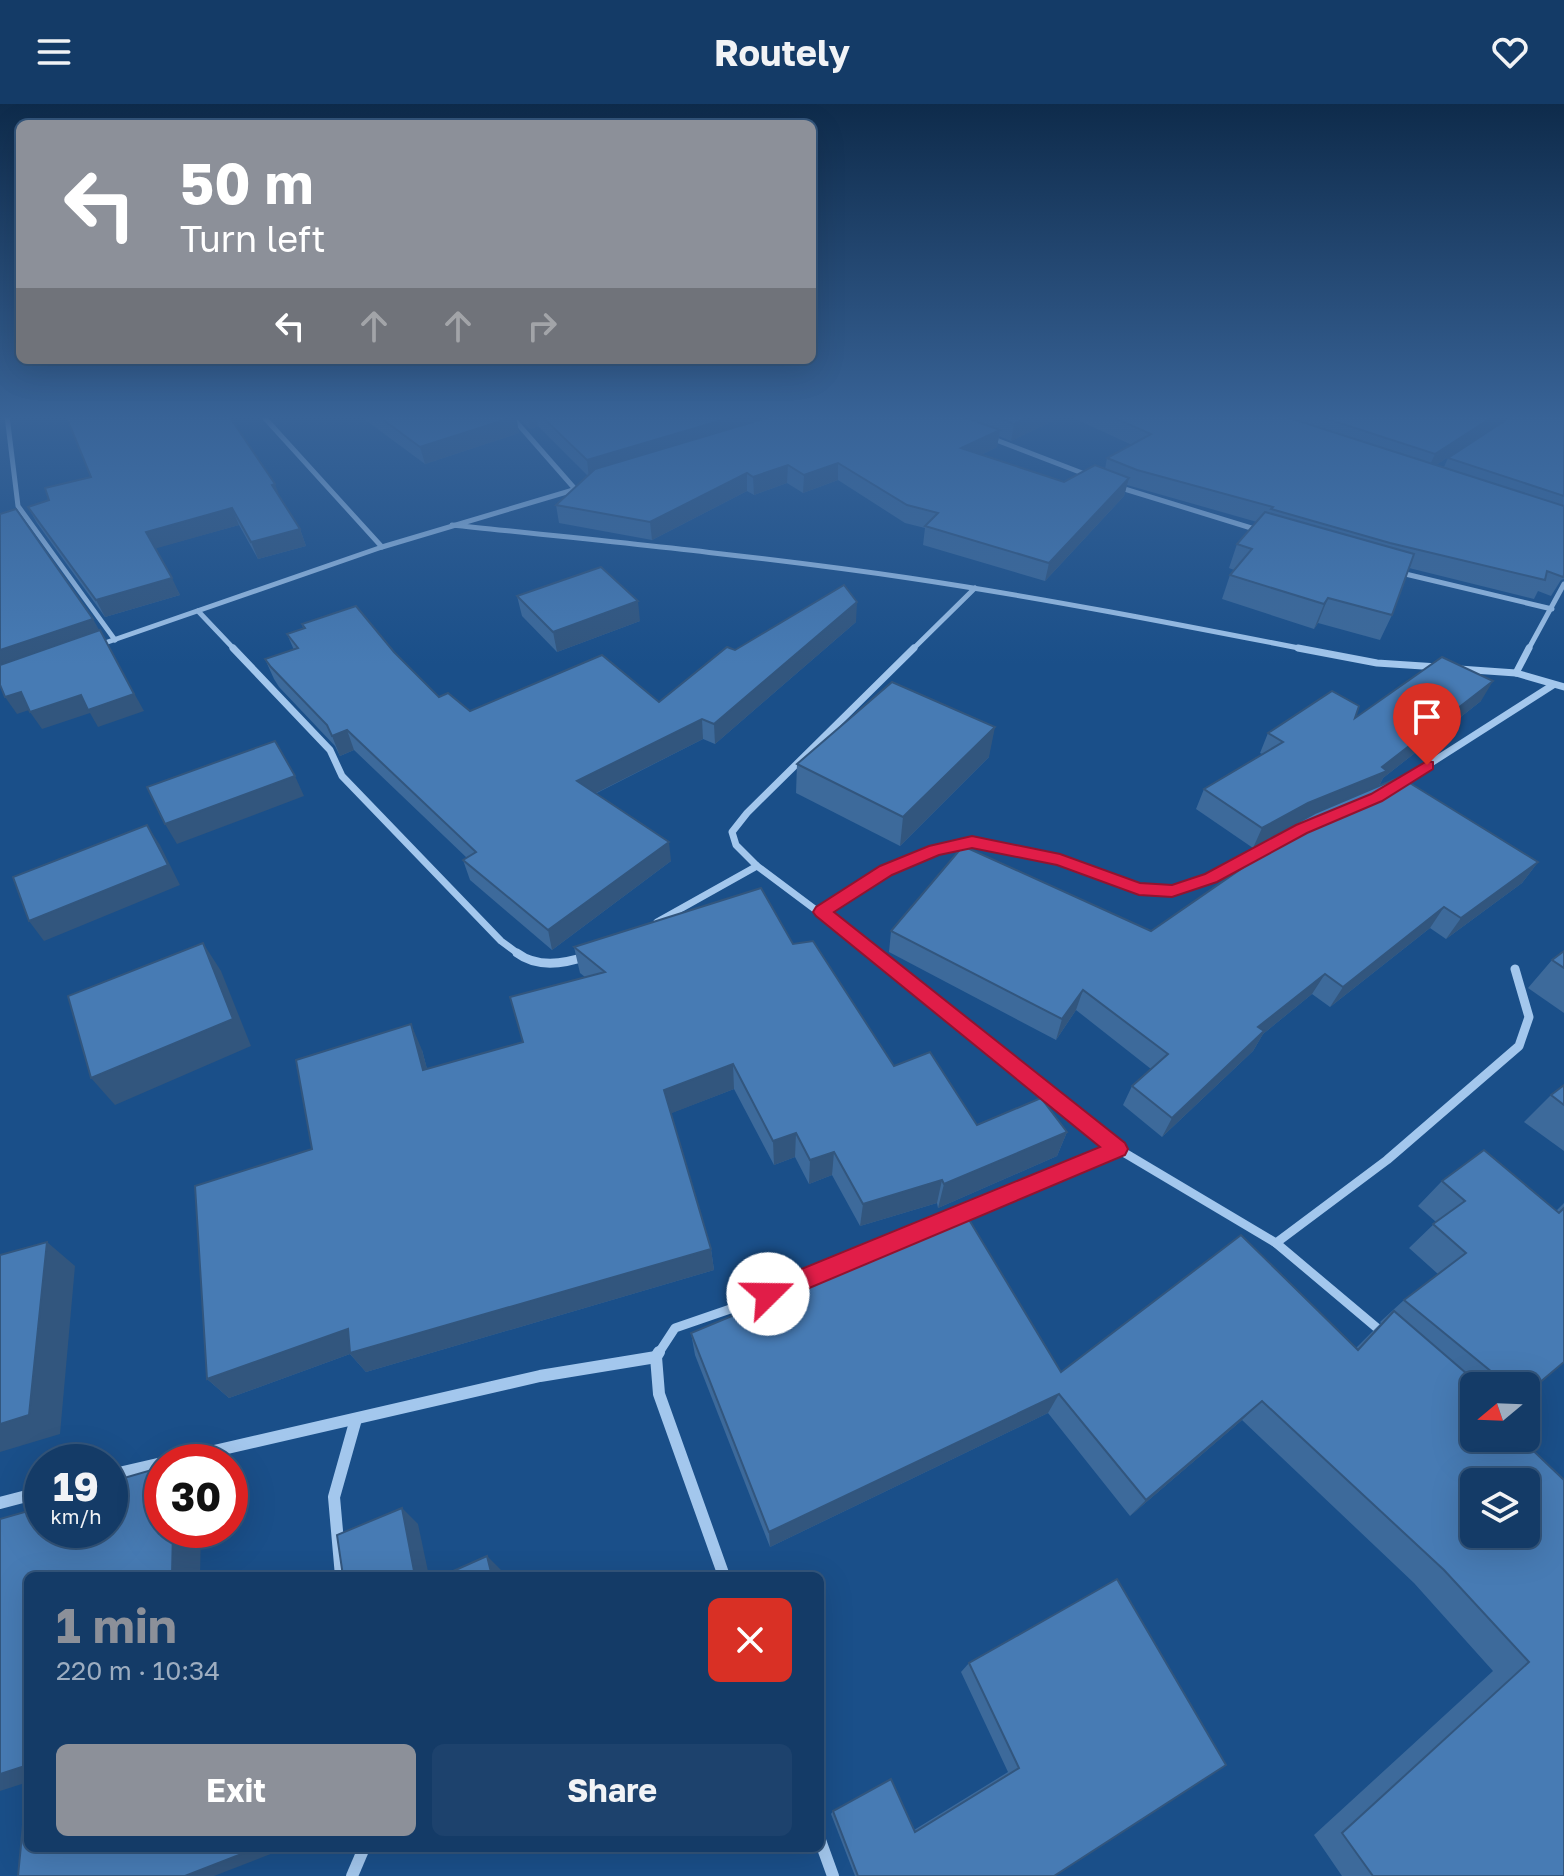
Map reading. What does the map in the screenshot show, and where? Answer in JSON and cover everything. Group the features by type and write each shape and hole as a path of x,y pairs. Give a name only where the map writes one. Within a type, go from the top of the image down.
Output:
{"street":[{"path":"17,499 18,506 115,640"},
{"path":"338,499 382,547"},
{"path":"86,650 382,547 542,499"},
{"path":"1157,499 1266,532"},
{"path":"452,525 747,555 975,588 1377,663 1516,673 1564,687"},
{"path":"1394,571 1552,609"},
{"path":"1516,673 1564,584"},
{"path":"975,588 740,822 732,832 736,845 757,866 822,912 1118,1149 1276,1243 1396,1344"},
{"path":"198,611 330,750 342,776 501,941 528,961 566,963 593,954"},
{"path":"1389,790 1553,685"},
{"path":"822,912 886,870 935,850 972,842 1060,860 1139,889 1172,891 1211,878 1289,836"},
{"path":"647,928 757,866"},
{"path":"1276,1243 1387,1160 1519,1046 1529,1017 1515,969"},
{"path":"723,1572 659,1394 656,1357 675,1328 739,1306 1118,1149"},
{"path":"128,1470 201,1451 356,1419 601,1362 656,1357"},
{"path":"341,1572 334,1497 356,1419"},
{"path":"0,1503 24,1497"},
{"path":"824,1851 833,1876"},
{"path":"352,1876 362,1852"}],"building":[{"path":"281,499 300,529 251,542 232,508 146,532 172,578 96,600 28,507 49,500"},
{"path":"563,499 696,499 650,522 556,505"},
{"path":"897,499 1110,499 1049,563 925,526 938,513 907,505"},
{"path":"1242,499 1541,499 1564,506 1564,575 1547,571 1545,580 1390,543 1271,509 1273,507"},
{"path":"16,509 93,619 0,650 0,514"},
{"path":"1265,512 1414,554 1392,615 1328,598 1324,604 1230,575 1252,549 1237,544"},
{"path":"601,567 638,601 553,632 517,596"},
{"path":"844,585 857,602 714,724 702,719 577,781 669,842 548,930 463,860 476,852 347,730 332,736 327,725 265,659 298,648 287,634 305,628 302,624 356,606 394,652 439,697 448,693 470,711 602,655 659,702 727,647 735,650"},
{"path":"100,630 134,694 88,710 81,695 30,712 21,692 5,697 0,685 0,665"},
{"path":"1442,657 1493,681 1382,767 1387,771 1308,803 1262,828 1204,789 1283,742 1268,733 1332,691 1359,706 1355,718"},
{"path":"892,682 995,727 903,817 797,764"},
{"path":"275,741 295,776 165,824 147,787"},
{"path":"1400,777 1538,862 1461,918 1444,907 1343,987 1325,974 1258,1027 1264,1031 1172,1118 1132,1086 1168,1054 1083,990 1062,1019 891,931 963,846 1151,931 1283,840 1275,835 1315,813"},
{"path":"147,825 168,865 29,921 13,877"},
{"path":"761,888 793,944 813,941 894,1066 930,1052 977,1125 1041,1098 1067,1132 944,1184 942,1180 863,1204 834,1152 810,1160 796,1133 773,1141 733,1064 664,1090 711,1249 350,1353 348,1329 207,1379 195,1186 312,1149 296,1060 411,1024 423,1070 523,1042 510,997 605,972 574,947"},
{"path":"203,943 233,1019 91,1078 68,996"},
{"path":"1564,951 1564,968 1552,960"},
{"path":"1564,1085 1564,1105 1551,1095"},
{"path":"1484,1150 1559,1213 1564,1208 1564,1362 1540,1382 1540,1372 1492,1372 1404,1300 1466,1253 1433,1224 1465,1201 1442,1181"},
{"path":"968,1218 1061,1372 1241,1235 1358,1350 1394,1311 1465,1372 1460,1372 1460,1452 1535,1452 1564,1480 1564,1876 1373,1876 1342,1833 1529,1662 1444,1570 1262,1401 1146,1500 1059,1394 769,1532 691,1333"},
{"path":"47,1242 29,1415 0,1424 0,1255"},
{"path":"144,1472 144,1548 173,1548 172,1572 24,1572 24,1766 0,1774 0,1519 24,1512 24,1548 128,1548 128,1477"},
{"path":"402,1508 414,1572 342,1572 337,1535"},
{"path":"487,1556 491,1572 451,1572"},
{"path":"1117,1579 1226,1765 1054,1876 858,1876 833,1811 891,1779 915,1832 1019,1768 969,1663"},
{"path":"24,1814 24,1852 247,1852 185,1876 18,1876"}],"route":[{"path":"768,1294 1118,1149 822,912 886,870 935,850 972,842 1060,860 1139,889 1172,891 1211,878 1301,829 1377,798 1427,765"}]}
